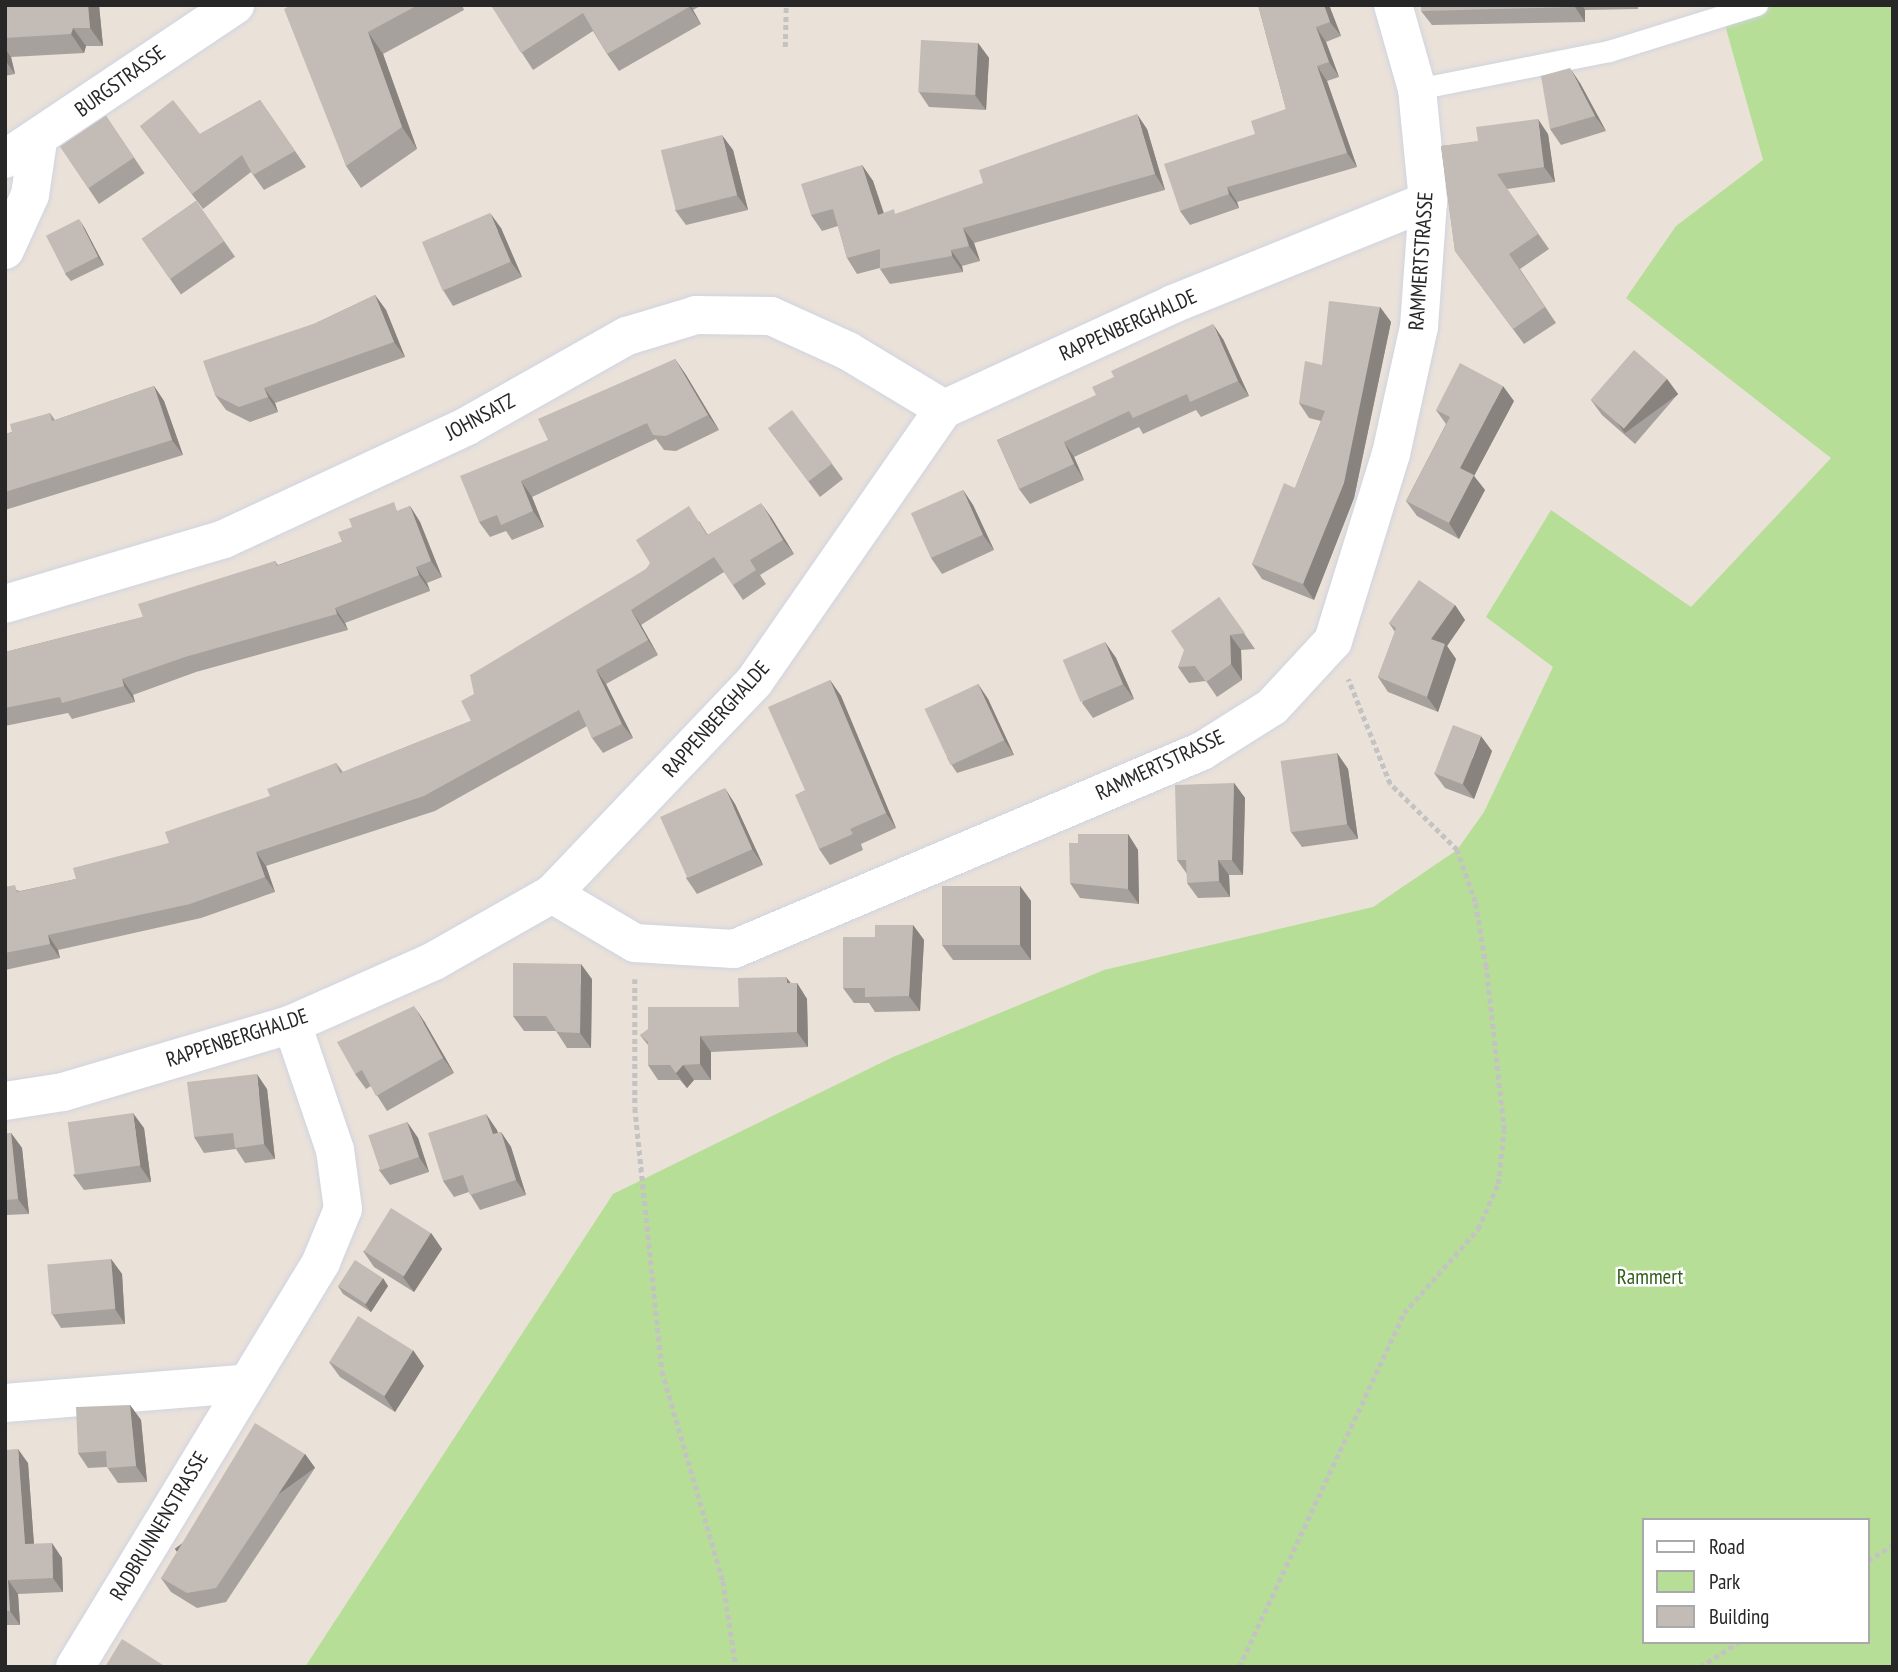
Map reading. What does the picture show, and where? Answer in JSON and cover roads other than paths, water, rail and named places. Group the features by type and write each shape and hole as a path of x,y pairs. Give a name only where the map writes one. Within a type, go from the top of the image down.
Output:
{"street":[{"name":"BURGSTRASSE","path":"22,150 235,5"},
{"name":"RAMMERTSTRASSE","path":"552,894 635,943 734,948 1202,751 1272,707 1333,641 1391,453 1419,327 1428,201 1417,89 1393,5"},
{"path":"5,250 30,195 22,150"},
{"name":"RAPPENBERGHALDE","path":"5,1101 63,1092 292,1024 434,961 552,894 754,682 944,409 1174,304 1428,201"},
{"name":"JOHNSATZ","path":"5,604 225,539 467,426 627,336 696,315 771,316 848,351 944,409"},
{"name":"RADBRUNNENSTRASSE","path":"75,1667 243,1384 321,1262 342,1209 335,1150 292,1024"},
{"path":"5,1403 243,1384"}],"lane":[{"path":"1417,89 1609,51 1757,5"}],"park label":[{"name":"Rammert","path":"1650,1277"}]}
